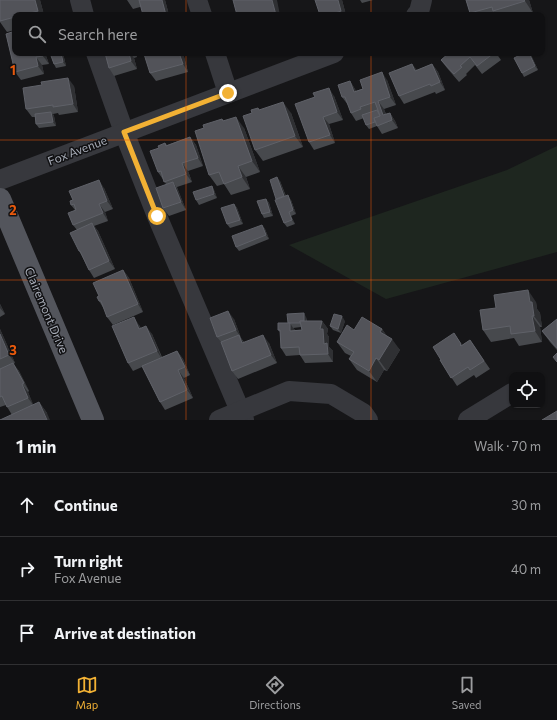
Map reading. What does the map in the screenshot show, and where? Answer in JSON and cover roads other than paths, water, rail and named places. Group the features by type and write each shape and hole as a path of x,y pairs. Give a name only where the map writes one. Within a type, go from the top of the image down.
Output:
{"main road":[{"name":"Clairemont Drive","path":"0,199 93,420"}],"street":[{"path":"80,0 83,12"},
{"path":"197,0 201,12"},
{"path":"97,56 124,132 157,216 242,416"},
{"path":"215,56 228,93"},
{"name":"Fox Avenue","path":"0,180 326,56"},
{"path":"218,420 242,416 289,391 331,394 363,413 368,420"},
{"path":"468,420 509,395"}]}
